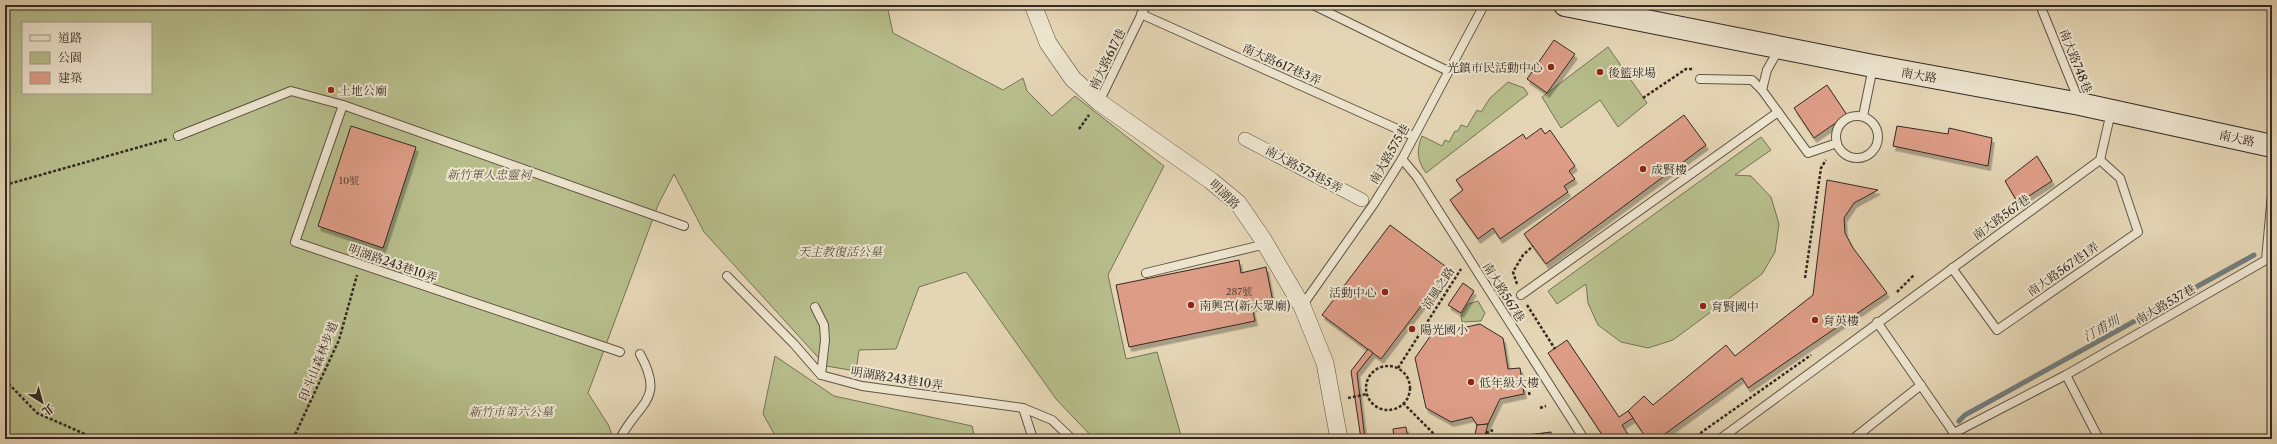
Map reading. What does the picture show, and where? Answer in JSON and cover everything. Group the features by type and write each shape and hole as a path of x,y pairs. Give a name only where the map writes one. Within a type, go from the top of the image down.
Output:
{"main road":[{"name":"南大路","path":"1566,5 1873,66 2080,104 2272,146"}],"street":[{"name":"明湖路","path":"1032,5 1048,43 1073,79 1099,102 1210,180 1238,203 1266,244 1302,306 1325,363 1339,439"},
{"name":"南大路575巷5弄","path":"1245,139 1362,200"}],"lane":[{"name":"南大路617巷","path":"1099,102 1146,5"},
{"path":"1313,5 1448,71"},
{"name":"南大路575巷","path":"1302,306 1373,205 1402,159 1484,5"},
{"name":"南大路748巷","path":"2040,5 2080,104"},
{"name":"南大路617巷3弄","path":"1141,14 1413,136"},
{"path":"1762,90 1767,70 1780,48"},
{"path":"1863,116 1873,66"},
{"path":"1700,79 1752,80 1762,90 1808,153 1837,143"},
{"path":"178,136 291,91 344,105 684,226"},
{"name":"明湖路243巷10弄","path":"344,105 295,242 620,352"},
{"path":"1521,295 1778,112"},
{"path":"2100,160 2111,112"},
{"path":"1863,116 1873,123 1878,134 1878,141 1871,152 1866,156 1852,157 1840,149 1837,143 1837,130 1844,120 1850,117 1863,116"},
{"name":"南大路567巷","path":"1402,159 1417,177 1584,439"},
{"name":"南大路567巷","path":"1720,439 1877,322 2100,160"},
{"name":"南大路567巷1弄","path":"1952,268 1997,330 2138,232 2120,178 2100,160"},
{"name":"南大路537巷","path":"1954,437 2066,375 2266,260 2272,194"},
{"path":"1146,273 1266,244"},
{"path":"727,276 794,344 821,375"},
{"path":"815,307 824,325 825,340 821,375"},
{"path":"1877,322 1921,385 1954,437"},
{"path":"620,439 631,420 648,402 652,383 649,370 640,354"},
{"name":"明湖路243巷10弄","path":"821,375 862,386 1023,408 1052,420 1072,439"},
{"path":"2066,375 2099,439"},
{"path":"1853,439 1921,385"},
{"path":"1023,408 1033,439"}],"path":[{"path":"5,185 178,136"},
{"path":"1805,278 1821,168 1837,143"},
{"name":"涼風之路","path":"1398,368 1462,268 1470,260"},
{"name":"印斗山森林步道","path":"293,439 339,340 360,264"},
{"path":"1895,294 1914,275"},
{"path":"1692,439 1813,353"},
{"path":"1384,366 1398,368 1404,372 1410,384 1410,391 1403,403 1391,409 1383,409 1376,406 1367,394 1368,379 1372,373 1384,366"},
{"path":"5,380 37,413 96,439"},
{"path":"1530,392 1530,397"},
{"path":"1403,403 1437,437"},
{"path":"1540,408 1546,406"},
{"path":"1486,433 1493,430"}],"green space":[{"path":"5,5 887,5 893,33 1003,90 1023,78 1027,91 1052,116 1075,96 1164,166 1108,275 1126,359 1157,352 1182,439 1094,439 1056,399 966,272 919,287 896,349 859,350 856,371 826,366 704,232 674,174 658,205 588,393 609,426 613,439 5,439"},
{"name":"後籃球場","path":"1608,47 1647,103 1618,127 1600,100 1561,128 1542,97"},
{"path":"1508,82 1524,88 1528,94 1426,173 1418,155 1422,136 1442,146 1445,140 1449,142 1455,131 1458,131 1461,125 1467,127 1477,110 1481,112 1490,98"},
{"path":"1761,137 1771,150 1735,175 1751,176 1771,197 1779,224 1775,252 1762,274 1673,340 1648,348 1621,342 1598,325 1588,303 1586,284 1557,304 1548,291"},
{"path":"1478,301 1485,313 1481,321 1462,322 1461,316 1468,304"},
{"path":"775,356 834,396 972,426 975,439 777,439 763,414"}],"building":[{"name":"光鎮市民活動中心","path":"1554,40 1575,54 1547,93 1527,79"},
{"path":"1827,85 1847,115 1814,138 1794,108"},
{"name":"成賢樓","path":"1684,115 1706,145 1546,264 1524,234"},
{"name":"新竹軍人忠靈祠","path":"351,126 416,147 383,248 318,226"},
{"path":"1897,126 1948,134 1949,128 1992,138 1988,166 1893,146"},
{"path":"1541,128 1545,134 1550,130 1575,166 1569,171 1575,179 1564,186 1568,192 1500,239 1493,228 1478,239 1450,200 1463,190 1456,180 1523,134 1526,139"},
{"path":"2037,156 2052,181 2018,203 2005,181"},
{"name":"育英樓","path":"1827,180 1878,190 1854,203 1844,218 1845,233 1853,248 1887,293 1748,388 1742,378 1658,439 1647,439 1628,411 1644,396 1653,405 1726,345 1735,356 1813,295"},
{"name":"活動中心","path":"1390,225 1449,269 1381,359 1322,315"},
{"name":"南興宮(新大眾廟)","path":"1239,260 1241,273 1266,267 1273,302 1252,307 1255,321 1129,347 1116,285"},
{"path":"1463,283 1474,291 1461,313 1448,305"},
{"name":"低年級大樓","path":"1480,324 1503,338 1508,369 1520,368 1524,394 1500,399 1488,424 1477,425 1472,417 1451,422 1426,408 1415,358 1431,335"},
{"path":"1567,340 1619,417 1628,411 1633,418 1622,425 1631,439 1605,439 1548,353"},
{"path":"1368,349 1373,353 1357,373 1365,439 1361,439 1351,371"},
{"path":"1488,424 1484,439 1474,439 1477,425"},
{"path":"1406,427 1408,439 1394,439 1393,429"},
{"path":"1551,432 1551,439 1544,439 1543,433"},
{"path":"1543,433 1544,439 1510,439 1510,437"}],"waterway":[{"name":"汀甫圳","path":"1959,421 1965,415 2254,255"}],"place":[{"name":"光鎮市民活動中心","path":"1551,67"},
{"name":"後籃球場","path":"1600,72"},
{"name":"土地公廟","path":"331,90"},
{"name":"成賢樓","path":"1643,169"},
{"name":"活動中心","path":"1385,292"},
{"name":"南興宮(新大眾廟)","path":"1191,305"},
{"name":"育賢國中","path":"1703,306"},
{"name":"育英樓","path":"1815,320"},
{"name":"陽光國小","path":"1412,329"},
{"name":"低年級大樓","path":"1471,382"}],"park label":[{"name":"天主教復活公墓","path":"840,251"},
{"name":"新竹市第六公墓","path":"511,411"}]}
